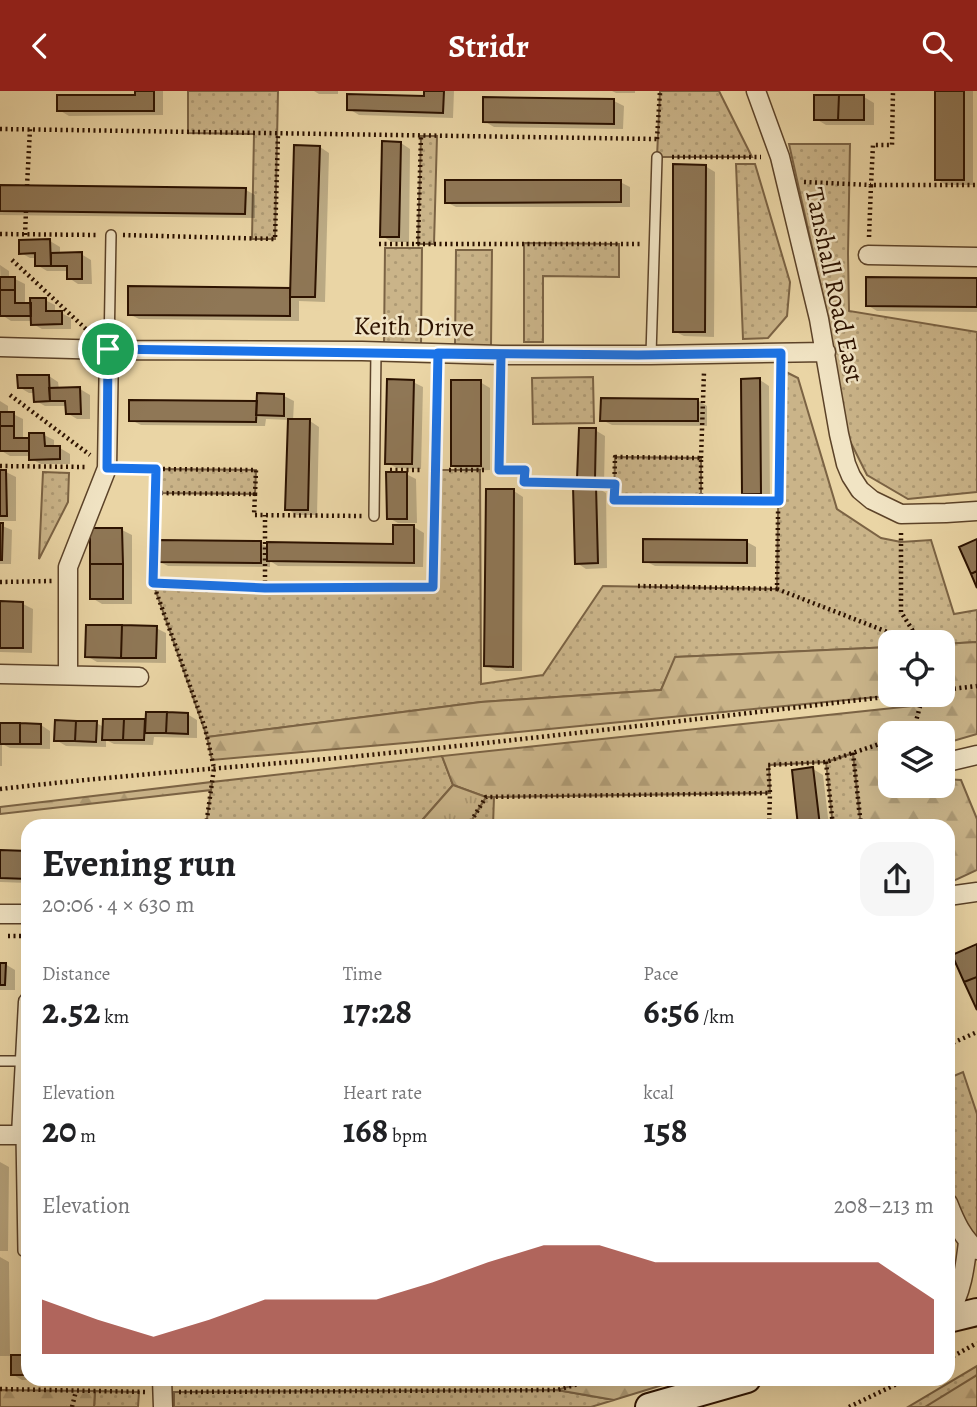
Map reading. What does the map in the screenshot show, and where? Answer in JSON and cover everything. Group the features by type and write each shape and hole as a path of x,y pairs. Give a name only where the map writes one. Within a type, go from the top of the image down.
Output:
{"street":[{"name":"Tanshall Road East","path":"756,91 780,157 786,182 826,352 845,464 860,491 901,514"},
{"path":"868,255 977,257"},
{"name":"Keith Drive","path":"0,347 501,355 826,352"},
{"path":"68,675 68,568 107,468 108,349"},
{"path":"901,514 977,511"},
{"path":"0,674 139,677"},
{"path":"955,760 977,755"},
{"path":"955,895 977,892"},
{"path":"0,915 21,914"},
{"path":"0,1135 21,1135"},
{"path":"955,1220 973,1246 955,1305"},
{"path":"955,1316 977,1312"},
{"path":"649,1407 722,1386"}],"lane":[{"path":"651,355 657,157"},
{"path":"108,349 111,235"},
{"path":"374,516 376,351"},
{"path":"435,470 438,353"},
{"path":"499,470 501,355"},
{"path":"0,1061 21,1061"}],"path":[{"path":"660,91 657,157 780,157"},
{"path":"868,255 873,145 892,145 893,91"},
{"path":"0,129 657,139"},
{"path":"27,185 30,129"},
{"path":"0,234 275,239 278,134"},
{"path":"418,244 421,136"},
{"path":"786,182 977,185"},
{"path":"25,235 26,211"},
{"path":"379,244 654,243"},
{"path":"12,260 108,349"},
{"path":"777,589 781,353"},
{"path":"701,501 705,354"},
{"path":"10,395 107,468"},
{"path":"701,458 615,457 614,500 779,501"},
{"path":"0,466 256,470 254,515 374,516"},
{"path":"156,469 153,583 205,728 214,768 207,819"},
{"path":"153,583 265,588 433,587 435,470"},
{"path":"499,470 525,470 524,482 615,484"},
{"path":"155,493 255,494"},
{"path":"901,514 901,612 912,630"},
{"path":"265,515 265,588"},
{"path":"0,582 68,581"},
{"path":"638,586 777,589 882,630"},
{"path":"955,689 977,686"},
{"path":"0,789 102,777 352,756 878,698"},
{"path":"769,819 768,765 826,762 878,744"},
{"path":"853,753 861,819"},
{"path":"826,762 832,819"},
{"path":"472,819 486,797 770,793"},
{"path":"0,936 21,936"},
{"path":"955,1042 977,1032"},
{"path":"955,1355 977,1343"},
{"path":"0,1389 163,1393 557,1390 571,1386"},
{"path":"849,1407 892,1386"},
{"path":"72,1407 76,1391"}],"green space":[{"path":"188,91 278,91 275,239 252,239 254,134 188,133"},
{"path":"660,91 719,91 752,157 657,157"},
{"path":"421,136 437,136 434,244 418,244"},
{"path":"789,144 850,144 849,311 977,332 977,492 908,499 867,475 846,433 825,305"},
{"path":"736,164 755,164 790,282 787,316 768,338 743,339"},
{"path":"524,243 619,244 619,277 543,276 543,342 524,342"},
{"path":"385,248 422,248 421,345 384,344"},
{"path":"456,250 492,250 491,346 455,346"},
{"path":"780,369 798,378 837,509 881,538 901,542 931,540 954,614 977,610 977,642 955,643 955,630 878,630 878,648 676,657 661,690 481,702 207,737 153,583 265,588 432,587 435,470 480,470 481,684 543,675 603,586 777,589"},
{"path":"593,377 594,423 533,424 532,378"},
{"path":"615,457 701,458 701,501 614,500"},
{"path":"156,469 256,470 255,494 155,493"},
{"path":"43,472 69,473 68,502 39,559"},
{"path":"977,642 977,734 955,740 955,721 878,721 878,798 955,798 955,780 961,780 977,819 977,870 955,880 955,819 860,819 853,753 826,762 769,765 770,793 486,797 453,785 442,756 902,707 955,707 955,643"},
{"path":"878,648 878,697 212,760 207,737 481,702 661,690 675,657"},
{"path":"853,753 860,819 832,819 826,762"},
{"path":"442,756 453,785 423,819 207,819 212,782"},
{"path":"212,782 211,790 0,814 0,807"},
{"path":"453,785 486,797 472,819 423,819"},
{"path":"486,797 494,797 493,819 472,819"},
{"path":"963,1072 977,1114 977,1239 972,1236 955,1201 955,1075"},
{"path":"977,1366 977,1407 908,1407 943,1386 955,1386 955,1379"},
{"path":"977,1375 977,1407 925,1407"},
{"path":"571,1386 659,1386 614,1400 557,1390"},
{"path":"0,1390 95,1391 94,1407 0,1407"},
{"path":"557,1390 614,1400 591,1407 174,1407 174,1392"},
{"path":"95,1391 139,1392 138,1407 94,1407"}],"building":[{"path":"135,91 154,91 154,111 57,111 57,95 135,95"},
{"path":"424,91 444,91 443,113 347,110 347,94 424,96"},
{"path":"935,91 964,91 964,180 935,180"},
{"path":"814,95 839,95 838,120 814,120"},
{"path":"839,95 864,95 864,120 838,120"},
{"path":"483,97 614,99 614,124 483,122"},
{"path":"382,141 401,142 399,237 380,237"},
{"path":"294,145 320,146 315,297 290,297"},
{"path":"673,164 706,165 705,332 673,332"},
{"path":"445,180 621,180 621,202 445,203"},
{"path":"0,185 246,188 245,214 0,211"},
{"path":"50,239 51,266 35,266 35,253 19,254 19,240"},
{"path":"82,252 82,279 67,279 67,266 51,266 51,253"},
{"path":"0,277 15,277 15,290 0,290"},
{"path":"866,277 977,278 977,307 866,306"},
{"path":"128,286 290,288 290,316 128,315"},
{"path":"0,290 15,290 15,303 31,303 31,316 0,316"},
{"path":"30,298 46,298 46,311 62,311 62,324 31,325"},
{"path":"17,375 49,375 50,401 34,402 33,388 18,388"},
{"path":"760,378 761,494 742,494 741,379"},
{"path":"387,379 414,380 412,464 385,464"},
{"path":"451,380 481,380 481,466 451,466"},
{"path":"80,387 81,414 66,414 65,401 50,401 49,388"},
{"path":"257,393 284,394 284,416 256,415"},
{"path":"601,398 698,399 698,421 600,421"},
{"path":"129,400 257,401 256,422 129,421"},
{"path":"0,412 14,412 14,426 0,426"},
{"path":"288,419 310,419 308,510 285,510"},
{"path":"0,426 14,426 14,438 29,438 29,451 0,451"},
{"path":"579,428 596,428 595,479 577,479"},
{"path":"29,433 44,433 45,446 60,446 60,459 29,460"},
{"path":"0,470 6,470 7,516 0,516"},
{"path":"386,472 407,472 407,519 387,519"},
{"path":"573,486 596,486 598,563 575,564"},
{"path":"486,489 514,489 513,667 484,666"},
{"path":"0,523 3,523 2,560 0,560"},
{"path":"393,525 414,525 414,563 267,561 267,542 393,544"},
{"path":"90,528 122,528 123,564 90,564"},
{"path":"643,539 747,540 747,563 643,562"},
{"path":"977,539 977,571 971,574 959,547"},
{"path":"156,540 261,541 261,563 156,562"},
{"path":"90,564 123,564 123,599 90,599"},
{"path":"977,571 977,588 971,574"},
{"path":"0,601 23,602 23,648 0,648"},
{"path":"86,625 122,625 121,658 85,657"},
{"path":"122,625 157,626 156,658 121,658"},
{"path":"146,712 167,712 166,733 145,733"},
{"path":"167,712 188,713 188,734 166,733"},
{"path":"103,719 124,719 123,740 102,740"},
{"path":"124,719 145,719 144,740 123,740"},
{"path":"55,720 76,721 75,741 54,741"},
{"path":"76,721 97,721 96,742 75,741"},
{"path":"0,723 20,723 20,744 0,744"},
{"path":"20,723 41,724 41,744 20,744"},
{"path":"813,767 819,819 797,819 792,770"},
{"path":"0,850 21,851 21,879 0,878"},
{"path":"977,944 977,977 964,982 955,962 955,954"},
{"path":"0,963 6,963 5,985 0,985"},
{"path":"977,977 977,1010 964,982"},
{"path":"11,1355 21,1355 21,1375 11,1375"}],"route":[{"path":"108,349 107,468 156,469 153,583 265,588 433,587 438,353 781,353 779,501 614,500 615,484 524,482 525,470 499,470 501,355 362,351 108,349"}]}
